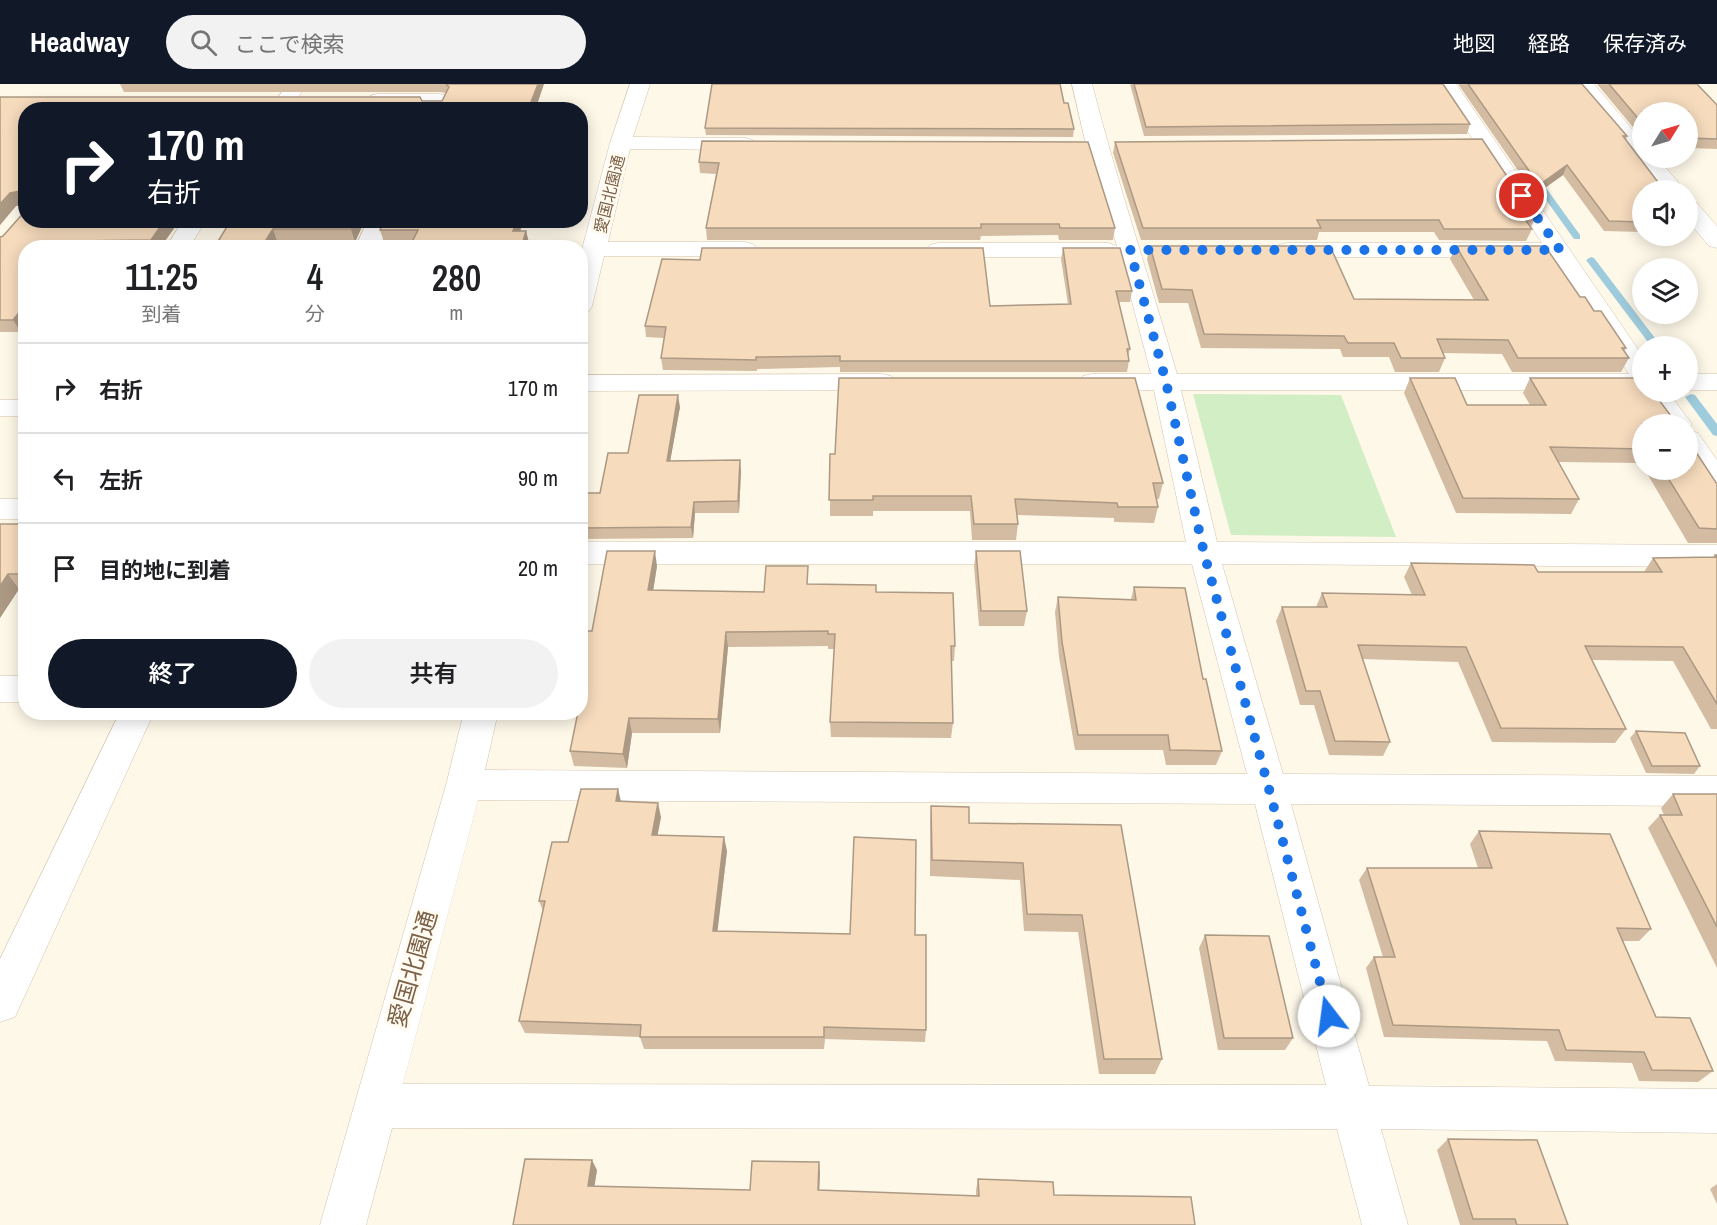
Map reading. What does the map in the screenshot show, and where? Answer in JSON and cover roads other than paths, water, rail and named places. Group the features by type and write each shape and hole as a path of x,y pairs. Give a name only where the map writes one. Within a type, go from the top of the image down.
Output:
{"street":[{"name":"愛国北園通","path":"588,276 621,143 640,84"},
{"path":"1082,84 1097,145 1142,250 1166,382 1204,553 1384,1225"},
{"path":"1446,84 1483,142 1560,250 1632,358"},
{"path":"1583,84 1632,142"},
{"path":"277,102 304,92"},
{"path":"357,100 440,100 439,102"},
{"path":"1460,142 1483,142"},
{"path":"621,143 764,144"},
{"path":"1655,168 1665,180"},
{"path":"1698,219 1717,241"},
{"path":"595,249 762,249"},
{"path":"916,250 1142,250"},
{"path":"1262,250 1560,250"},
{"path":"588,383 903,382"},
{"path":"1071,382 1632,382"},
{"path":"1698,382 1717,382"},
{"path":"0,408 18,408"},
{"path":"1698,453 1717,481"},
{"path":"0,508 18,508"},
{"path":"588,553 1717,556"},
{"path":"0,689 18,689"},
{"path":"0,1004 134,720"},
{"name":"愛国北園通","path":"343,1225 464,785 479,720"},
{"path":"464,785 1717,791"},
{"path":"375,1106 1352,1107 1717,1111"}],"waterway":[{"path":"1533,176 1577,237"},
{"path":"1591,260 1648,336"},
{"path":"1695,402 1717,432"}]}
